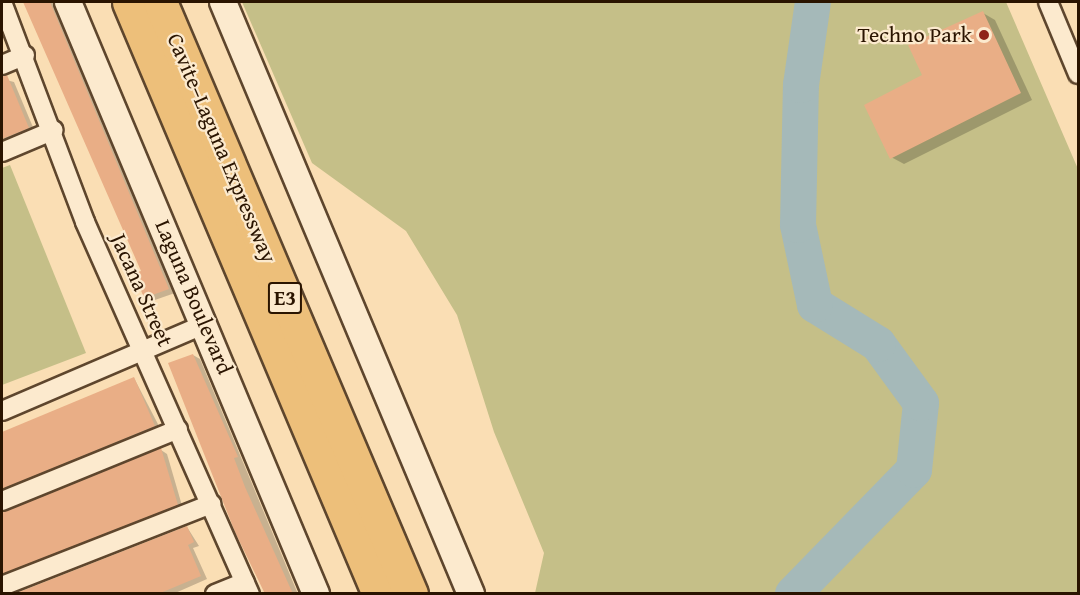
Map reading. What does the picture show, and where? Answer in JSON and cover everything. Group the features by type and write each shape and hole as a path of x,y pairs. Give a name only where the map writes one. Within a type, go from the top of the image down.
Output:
{"highway":[{"name":"Cavite–Laguna Expressway","path":"129,2 379,594"},
{"name":"Cavite–Laguna Expressway","path":"160,2 411,594"}],"main road":[{"name":"Laguna Boulevard","path":"68,2 206,324 316,594"},
{"path":"223,2 471,594"}],"street":[{"name":"Jacana Street","path":"2,2 54,130 85,222 247,588"},
{"path":"1048,2 1078,74"},
{"path":"2,65 25,55"},
{"path":"2,152 54,130"},
{"path":"2,411 206,324"},
{"path":"2,501 178,429"},
{"path":"2,586 211,504"},
{"path":"215,594 247,588"}],"shaded area":[{"path":"242,2 1006,2 1078,169 1078,593 535,593 544,553 494,432 457,315 406,231 312,163"},
{"path":"10,165 86,353 2,385 2,168"}],"building":[{"path":"23,2 50,2 169,289 144,298 134,273 141,271"},
{"path":"983,11 1021,93 890,159 864,105 922,75 908,45"},
{"path":"7,75 29,128 2,139 2,76"},
{"path":"193,354 238,457 234,458 245,487 293,594 265,594 235,532 168,363"},
{"path":"134,377 155,426 2,489 2,432"},
{"path":"161,448 178,505 2,574 2,512"},
{"path":"187,526 194,542 188,545 201,576 158,594 14,594"}],"waterway":[{"path":"793,594 914,470 921,403 878,344 815,305 798,225 801,85 813,2"}],"place":[{"name":"Techno Park","path":"984,35"}]}
